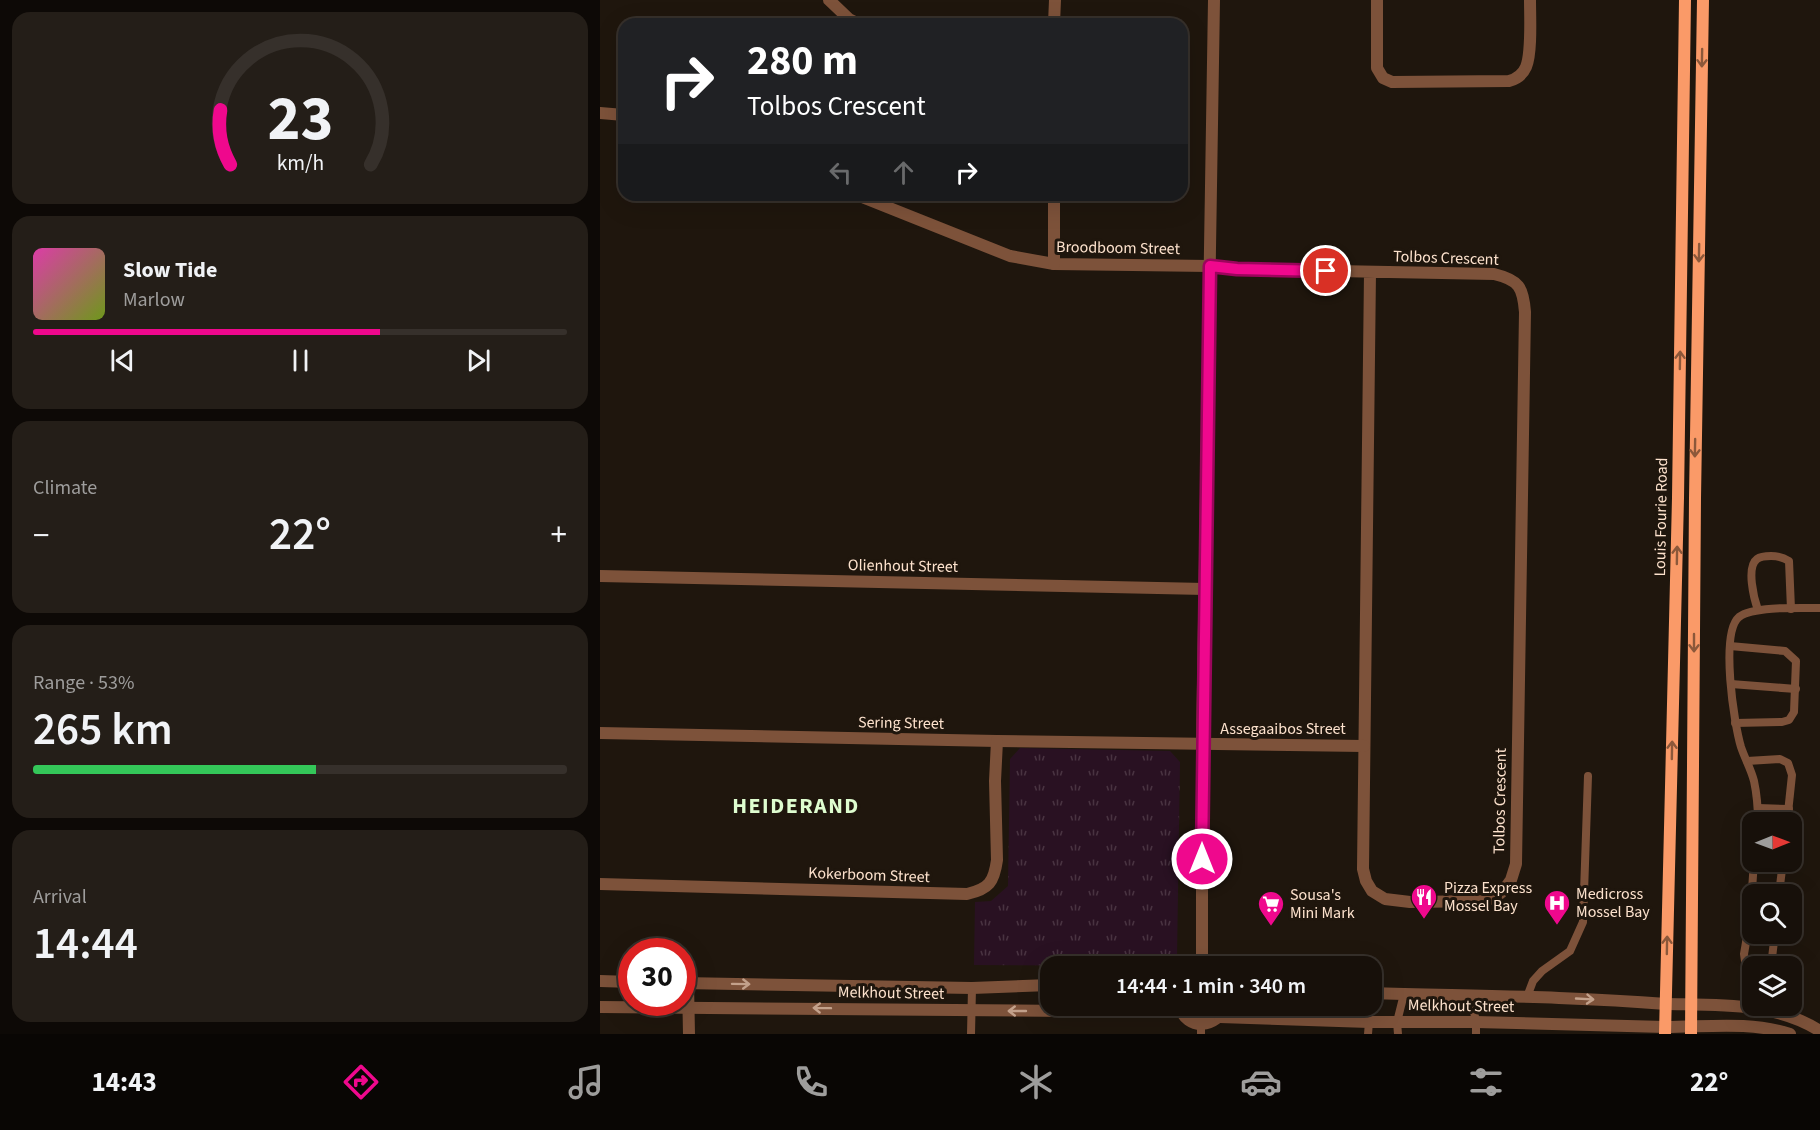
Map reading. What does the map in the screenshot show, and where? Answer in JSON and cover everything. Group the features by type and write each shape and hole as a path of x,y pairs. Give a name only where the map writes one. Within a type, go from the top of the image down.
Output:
{"main road":[{"name":"Louis Fourie Road","path":"1665,1031 1678,509 1685,0"},
{"name":"Louis Fourie Road","path":"1692,1030 1695,498 1703,0"}],"street":[{"path":"829,0 848,18"},
{"path":"1054,0 1054,18"},
{"path":"1202,956 1202,745 1214,0"},
{"path":"1377,0 1377,68 1383,78 1392,82 1515,80 1526,67 1529,54 1530,0"},
{"path":"600,113 618,114"},
{"name":"Broodboom Street","path":"872,201 1010,256 1054,264 1210,266"},
{"path":"1054,201 1054,264"},
{"name":"Tolbos Crescent","path":"1210,266 1237,269 1494,274 1511,280 1522,290 1525,312 1516,864 1511,880 1503,891 1485,901 1410,902 1385,898 1372,891 1363,869 1370,272"},
{"name":"Olienhout Street","path":"600,576 1205,589"},
{"name":"Sering Street","path":"600,734 1202,745"},
{"name":"Kokerboom Street","path":"600,884 968,894 979,891 990,884 997,860 995,781 997,741"},
{"name":"Assegaaibos Street","path":"1202,745 1364,746"},
{"path":"600,981 618,982"},
{"name":"Melkhout Street","path":"696,983 972,988 1040,985"},
{"name":"Melkhout Street","path":"1382,993 1742,1006"},
{"name":"Melkhout Street","path":"600,1006 618,1006"},
{"name":"Melkhout Street","path":"696,1006 1040,1009"},
{"path":"689,1016 689,1034"},
{"path":"1185,1016 1201,1029 1220,1017"},
{"name":"Melkhout Street","path":"1788,1016 1820,1031"},
{"name":"Melkhout Street","path":"1220,1017 1369,1028 1665,1031 1753,1025 1790,1034"}],"lane":[{"path":"1758,610 1751,571 1754,561 1764,556 1778,556 1789,561 1791,609"},
{"path":"1758,812 1754,780 1741,748 1735,723 1729,656 1735,622 1740,616 1758,610 1820,608"},
{"path":"1730,646 1781,650 1790,654 1796,661 1794,712 1789,720 1735,723"},
{"path":"1731,684 1796,689"},
{"path":"1747,761 1780,759 1788,763 1792,775 1789,812"},
{"path":"1527,997 1533,981 1542,971 1570,951 1583,921 1588,776"},
{"path":"1758,808 1789,809"},
{"path":"1743,956 1750,919 1754,872"},
{"path":"972,988 972,1030"},
{"path":"1397,1028 1404,994"},
{"path":"1471,996 1476,1028"}],"green space":[{"path":"1020,748 1170,751 1180,762 1177,956 1040,956 1040,965 974,965 975,902 991,901 1008,886 1010,759"}],"place":[{"name":"Pizza Express Mossel Bay","path":"1424,920"},
{"name":"Medicross Mossel Bay","path":"1557,926"},
{"name":"Sousa's Mini Mark","path":"1271,927"}],"district":[{"name":"HEIDERAND","path":"796,806"}],"route":[{"path":"1202,859 1210,266 1237,269 1326,271"}]}
